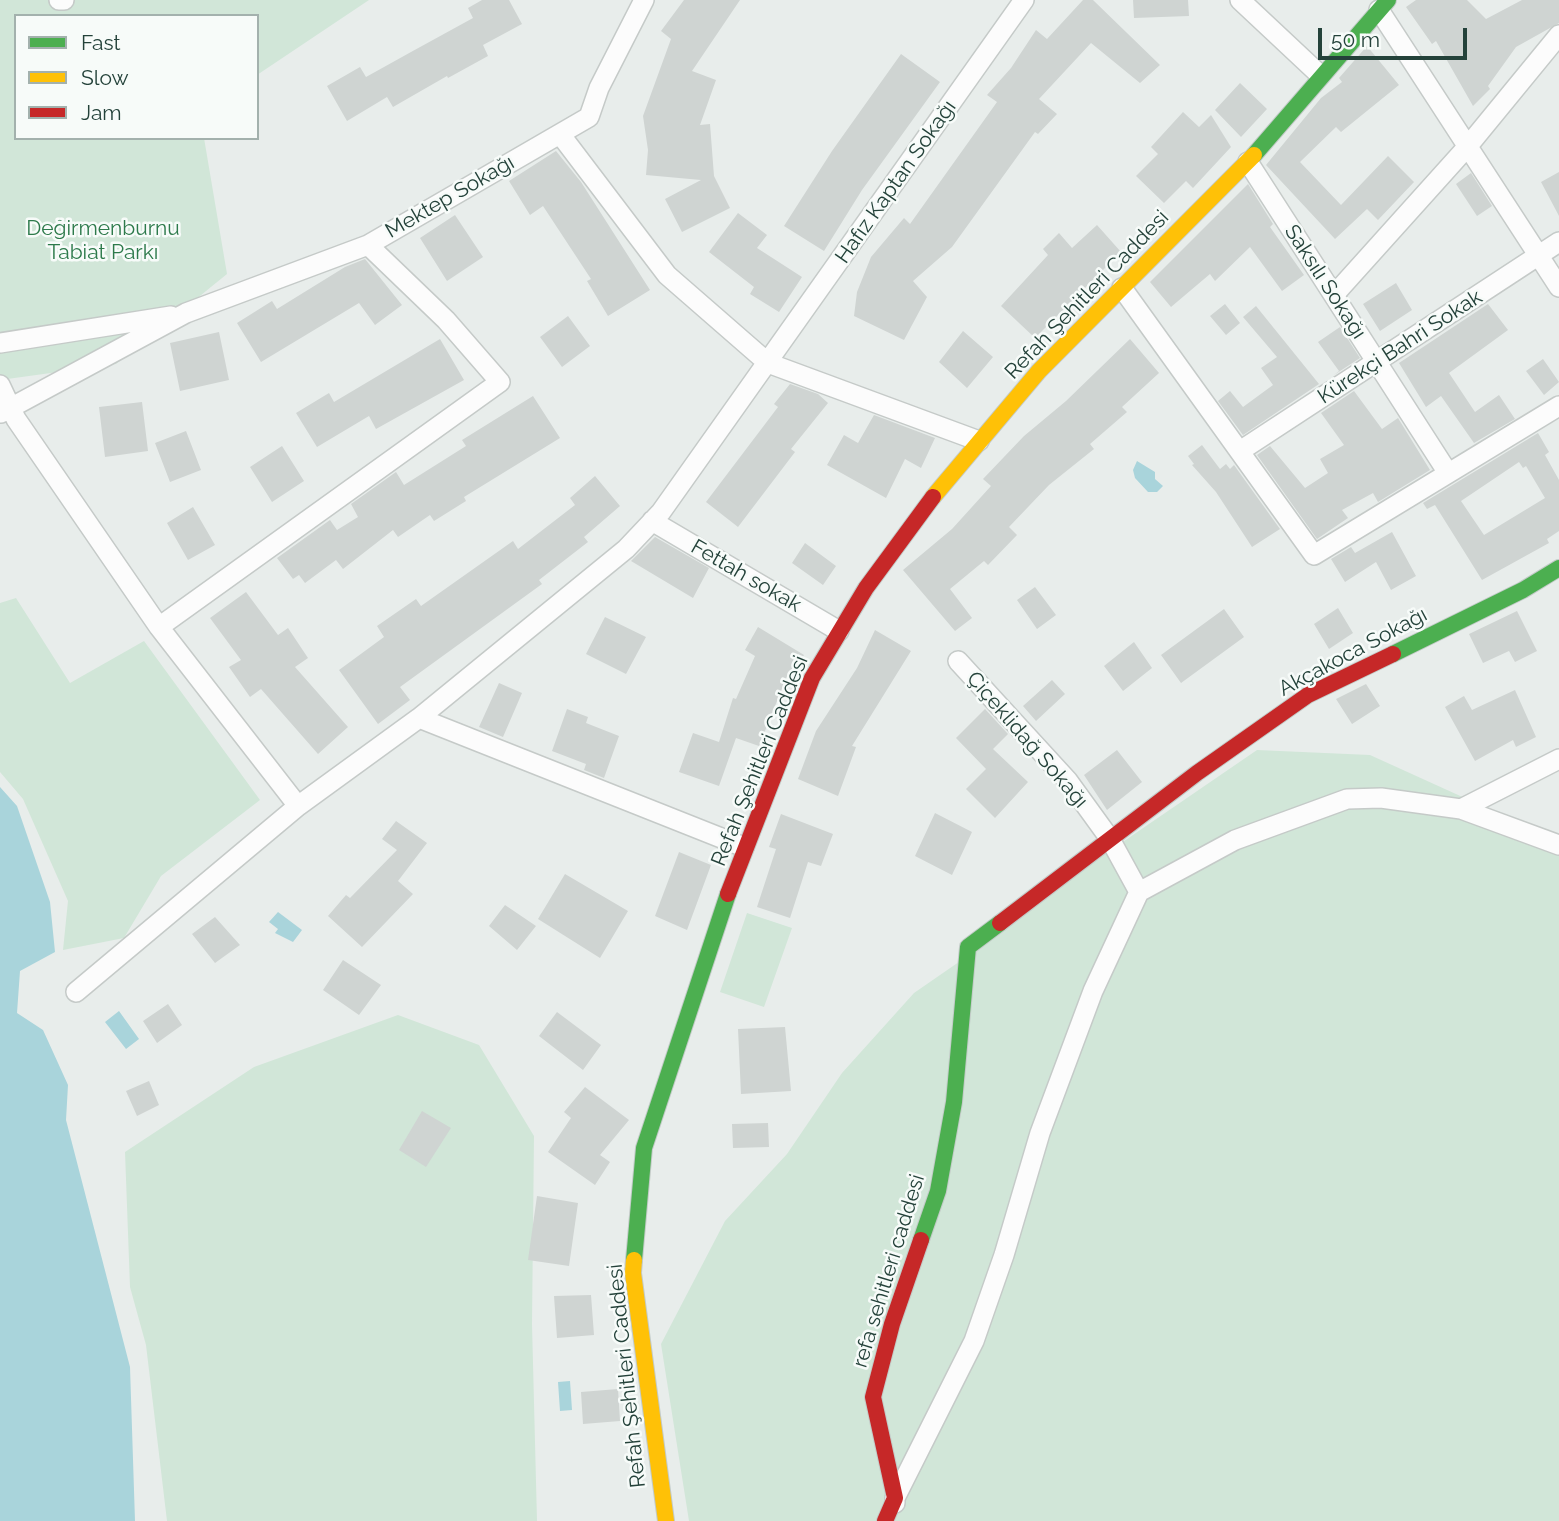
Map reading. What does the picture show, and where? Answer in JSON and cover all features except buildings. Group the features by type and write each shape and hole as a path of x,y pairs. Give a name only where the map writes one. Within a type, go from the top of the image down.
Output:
{"street":[{"name":"Mektep Sokağı","path":"186,313 368,245 589,117 599,88 644,0"},
{"name":"Hafız Kaptan Sokağı","path":"76,992 298,806 419,718 626,549 652,522 768,363 1024,0"},
{"path":"1248,2 1320,75"},
{"path":"1384,5 1468,146 1559,287"},
{"name":"Refah Şehitleri Caddesi","path":"666,1521 633,1273 644,1148 744,847 812,678 866,588 945,480 1039,371 1248,162 1320,75 1384,5"},
{"path":"1334,295 1468,146 1559,35"},
{"path":"560,134 667,275 768,363 979,441"},
{"name":"Saksılı Sokağı","path":"1248,162 1448,473"},
{"name":"Kürekçi Bahri Sokak","path":"1240,451 1559,242"},
{"path":"159,627 500,382 446,320 368,245"},
{"path":"1122,288 1314,555 1559,406"},
{"path":"0,342 186,313"},
{"path":"5,411 186,313"},
{"path":"0,385 5,411 159,627 298,806"},
{"name":"Fettah sokak","path":"652,522 839,631"},
{"name":"Akçakoca Sokağı","path":"968,947 1110,839 1308,695 1523,590 1559,568"},
{"name":"Çiçeklidağ Sokağı","path":"958,661 1068,780 1110,839 1139,892"},
{"path":"419,718 744,847"},
{"path":"1461,809 1559,759"},
{"path":"885,1521 974,1341 1004,1255 1040,1133 1093,991 1139,892 1235,840 1347,799 1381,798 1461,809 1559,845"},
{"name":"refa sehitleri caddesi","path":"895,1498 873,1397 892,1324 938,1191 954,1102 968,947"},
{"path":"895,1498 898,1521"}],"green space":[{"name":"Değirmenburnu Tabiat Parkı","path":"0,0 369,0 259,74 259,14 14,14 14,140 204,140 227,274 116,364 0,380"},
{"path":"16,598 70,683 144,641 260,800 161,876 124,938 63,950 68,901 23,799 0,772 0,603"},
{"path":"1257,750 1370,755 1522,824 1559,834 1559,1521 689,1521 661,1344 725,1221 787,1154 842,1073 914,993 982,946 1076,874"},
{"path":"747,913 792,928 764,1007 720,992"},
{"path":"398,1015 479,1045 534,1136 532,1324 537,1521 167,1521 146,1345 130,1287 125,1152 254,1067"}],"water":[{"path":"1137,461 1155,472 1155,479 1163,486 1157,492 1148,492 1135,478 1133,470"},
{"path":"0,787 17,806 50,902 55,952 20,971 17,1013 43,1030 68,1085 66,1120 130,1367 135,1521 0,1521"},
{"path":"278,912 302,930 293,942 275,933 278,929 269,922"},
{"path":"119,1011 139,1039 126,1049 105,1022"},
{"path":"570,1381 572,1410 560,1411 558,1382"}],"traffic: fast":[{"path":"1254,155 1388,0"},
{"path":"1393,654 1523,590 1559,568"},
{"path":"634,1260 644,1148 728,894"},
{"path":"921,1240 938,1191 954,1102 968,947 1000,923"}],"traffic: slow":[{"path":"933,497 1039,371 1254,155"},
{"path":"634,1260 633,1273 666,1521"}],"traffic: jam":[{"path":"728,894 812,678 866,588 933,497"},
{"path":"1000,923 1197,773 1308,695 1393,654"},
{"path":"885,1521 895,1498 873,1397 892,1324 921,1240"}]}
